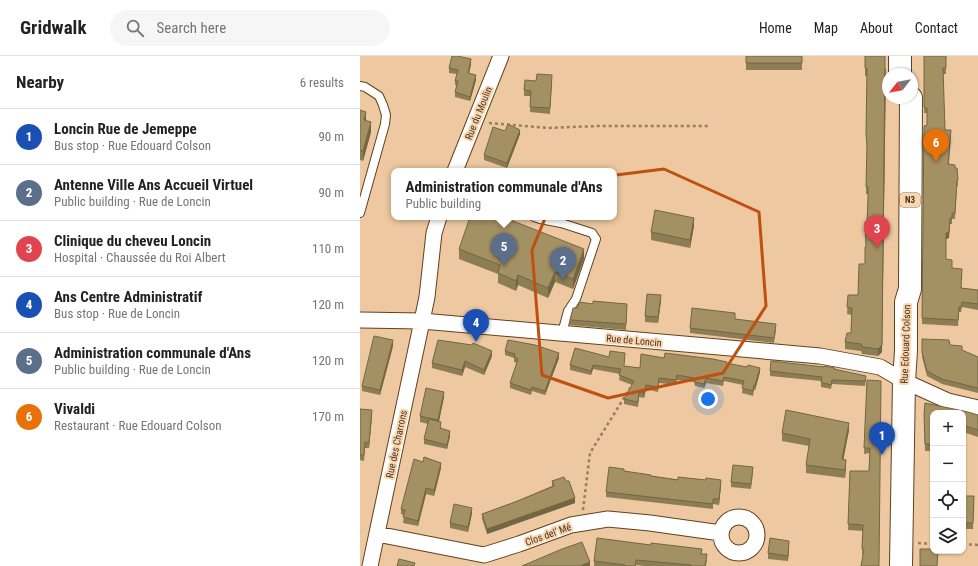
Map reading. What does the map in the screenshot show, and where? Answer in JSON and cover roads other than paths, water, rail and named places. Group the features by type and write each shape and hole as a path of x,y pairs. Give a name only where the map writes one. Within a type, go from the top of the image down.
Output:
{"main road":[{"path":"900,56 900,68"},
{"path":"911,56 911,68"},
{"name":"N3","path":"900,104 899,232 906,302"},
{"name":"Rue Edouard Colson","path":"902,566 906,302 910,289 911,104"}],"street":[{"name":"Rue du Moulin","path":"456,168 501,56"},
{"path":"422,321 427,297 434,233 438,220"},
{"name":"Rue de Loncin","path":"360,320 422,321 820,356 880,367 904,381 948,401 978,408"},
{"name":"Rue des Charrons","path":"370,566 422,321"},
{"name":"Clos del' Mé","path":"377,534 484,555 571,525 608,520 650,523 721,533"}],"lane":[{"path":"360,86 365,87 379,96 386,115 385,124 360,213"},
{"path":"540,220 561,223 592,233 596,239 576,299 568,311 562,333"}],"place":[{"name":"Vivaldi","path":"936,162"},
{"name":"Clinique du cheveu Loncin","path":"877,248"},
{"name":"Administration communale d'Ans","path":"504,266"},
{"name":"Antenne Ville Ans Accueil Virtuel","path":"563,280"},
{"name":"Ans Centre Administratif","path":"476,342"},
{"name":"Loncin Rue de Jemeppe","path":"882,455"}]}
